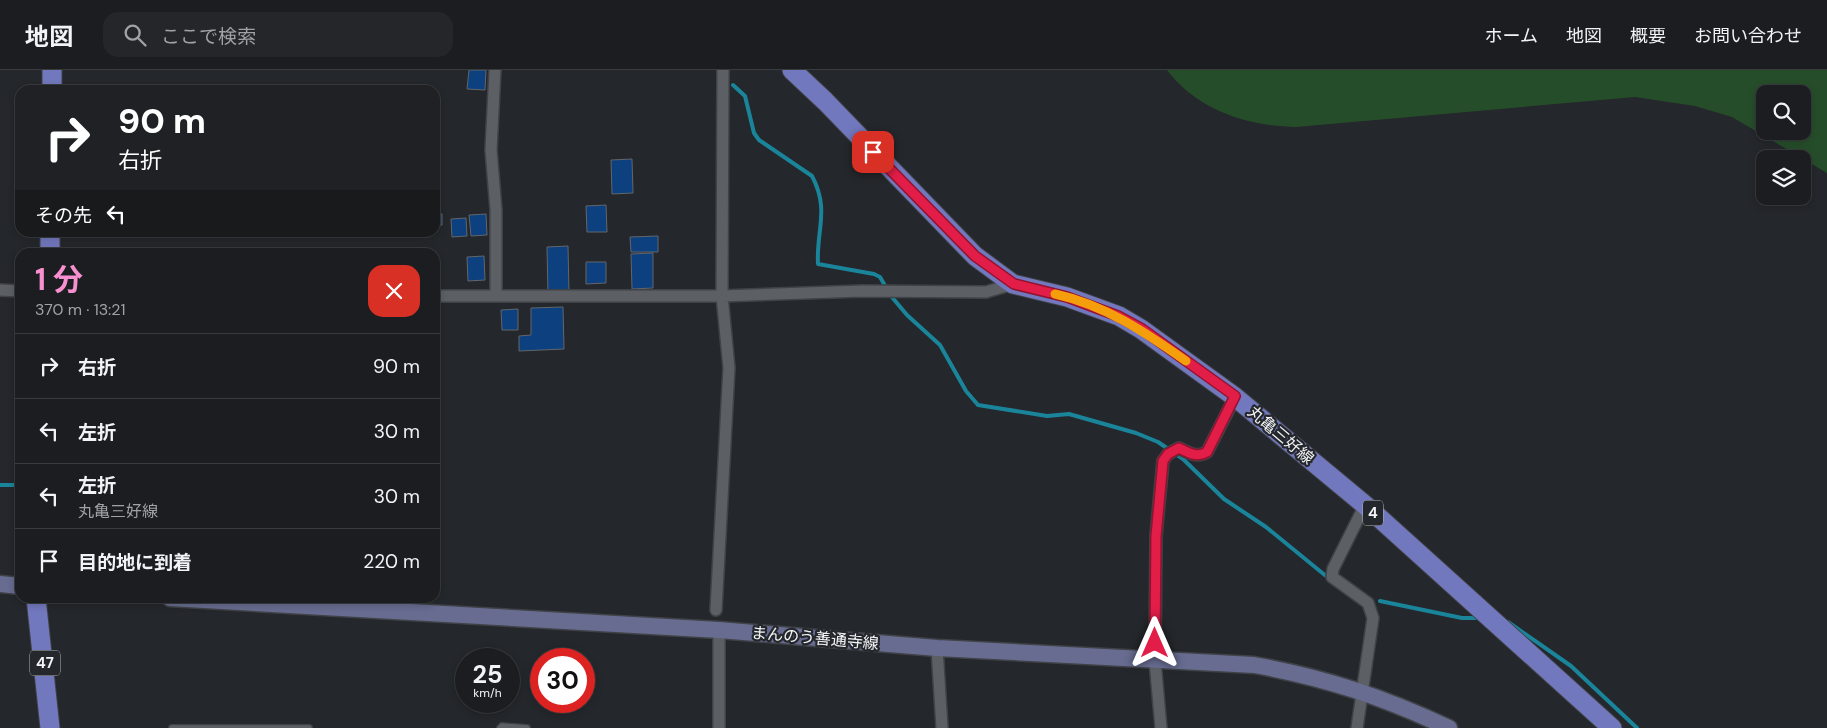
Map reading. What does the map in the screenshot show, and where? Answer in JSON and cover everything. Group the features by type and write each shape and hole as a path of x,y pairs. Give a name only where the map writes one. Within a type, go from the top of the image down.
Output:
{"main road":[{"path":"52,70 52,85"},
{"name":"丸亀三好線","path":"792,70 825,101 975,256 1014,284 1067,297 1118,316 1142,329 1235,396 1365,506 1612,728"},
{"path":"0,584 15,586"},
{"name":"47","path":"37,603 50,728"},
{"name":"まんのう善通寺線","path":"256,603 719,630 937,648 1254,665 1305,674 1361,690 1448,728"}],"street":[{"path":"495,70 491,150 496,210 496,296"},
{"path":"716,610 729,368 722,296 723,70"},
{"path":"440,296 722,296 878,291 986,292 1014,284"},
{"path":"0,290 15,291"},
{"path":"1161,728 1155,661 1156,536 1163,461 1168,454 1179,448 1192,454 1201,455 1207,452 1235,396"},
{"path":"1357,728 1361,690 1373,618 1368,602 1332,577 1332,569 1365,506"},
{"path":"719,630 719,728"},
{"path":"937,648 942,728"}],"lane":[{"path":"500,728 502,726 527,728"},
{"path":"172,728 309,728"}],"green space":[{"path":"1167,70 1827,70 1827,173 1811,164 1811,150 1788,150 1771,140 1811,140 1811,85 1756,85 1756,131 1732,117 1695,106 1635,97 1296,127 1278,126 1242,119 1224,113 1193,96"}],"building":[{"path":"469,70 486,70 485,90 467,89"},
{"path":"632,159 633,193 612,194 611,160"},
{"path":"606,205 607,232 587,232 586,206"},
{"path":"440,214 442,214 442,225 440,225"},
{"path":"486,214 487,235 471,236 469,215"},
{"path":"466,218 467,236 452,237 451,219"},
{"path":"658,236 658,252 631,252 630,237"},
{"path":"568,246 569,293 548,294 547,247"},
{"path":"653,253 653,288 632,289 631,254"},
{"path":"484,256 485,280 468,281 467,257"},
{"path":"586,262 606,262 606,283 586,284"},
{"path":"563,307 564,349 519,351 519,336 531,335 531,308"},
{"path":"518,309 518,330 502,330 501,310"}],"waterway":[{"path":"733,85 745,96 754,133 759,140 812,176 820,199 821,210 818,264 874,274 880,277 891,296 907,315 940,345 966,391 978,405 1047,416 1069,414 1136,433 1158,442 1183,459 1224,499 1266,527 1326,576"},
{"path":"0,485 15,485"},
{"path":"1380,601 1462,618 1481,618"},
{"path":"1508,622 1571,666 1637,728"}],"slow traffic":[{"path":"1055,294 1118,316 1142,329 1186,361"}],"route":[{"path":"873,152 975,256 1014,284 1067,297 1118,316 1142,329 1235,396 1207,452 1201,455 1192,454 1179,448 1168,454 1163,461 1156,536 1155,643"}]}
